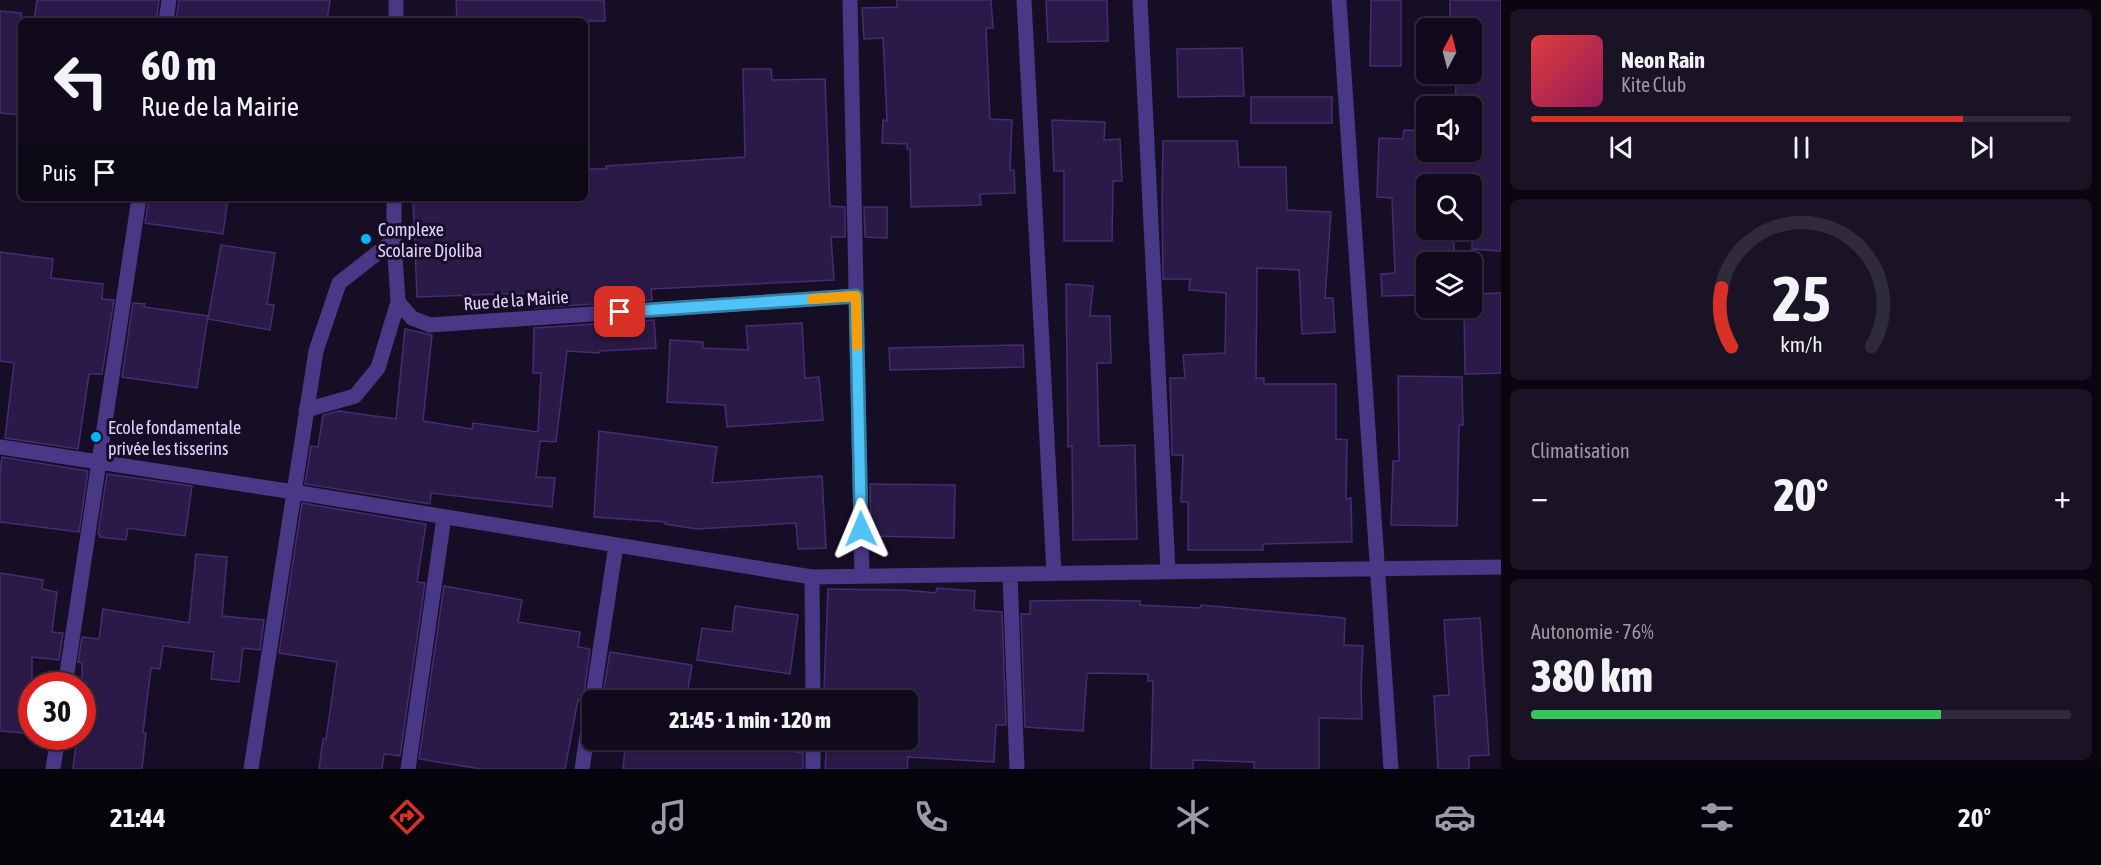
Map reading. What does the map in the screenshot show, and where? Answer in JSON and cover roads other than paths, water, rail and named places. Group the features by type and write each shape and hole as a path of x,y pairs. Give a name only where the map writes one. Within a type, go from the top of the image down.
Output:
{"street":[{"path":"166,18 169,0"},
{"path":"396,0 396,18"},
{"path":"850,0 862,576"},
{"path":"1024,0 1054,573"},
{"path":"1140,0 1168,571"},
{"path":"1339,0 1391,769"},
{"path":"67,672 139,201"},
{"path":"306,410 356,396 378,368 398,302 394,201"},
{"path":"251,769 316,351 339,284 394,240"},
{"name":"Rue de la Mairie","path":"398,302 412,318 430,325 856,296"},
{"path":"0,447 294,492 812,577 1501,567"},
{"path":"408,769 444,518"},
{"path":"582,769 616,545"},
{"path":"1010,574 1017,769"},
{"path":"812,577 813,690"},
{"path":"53,769 56,750"},
{"path":"813,750 813,769"}],"place":[{"name":"Complexe Scolaire Djoliba","path":"366,239"},
{"name":"Ecole fondamentale privée les tisserins","path":"96,437"}]}
